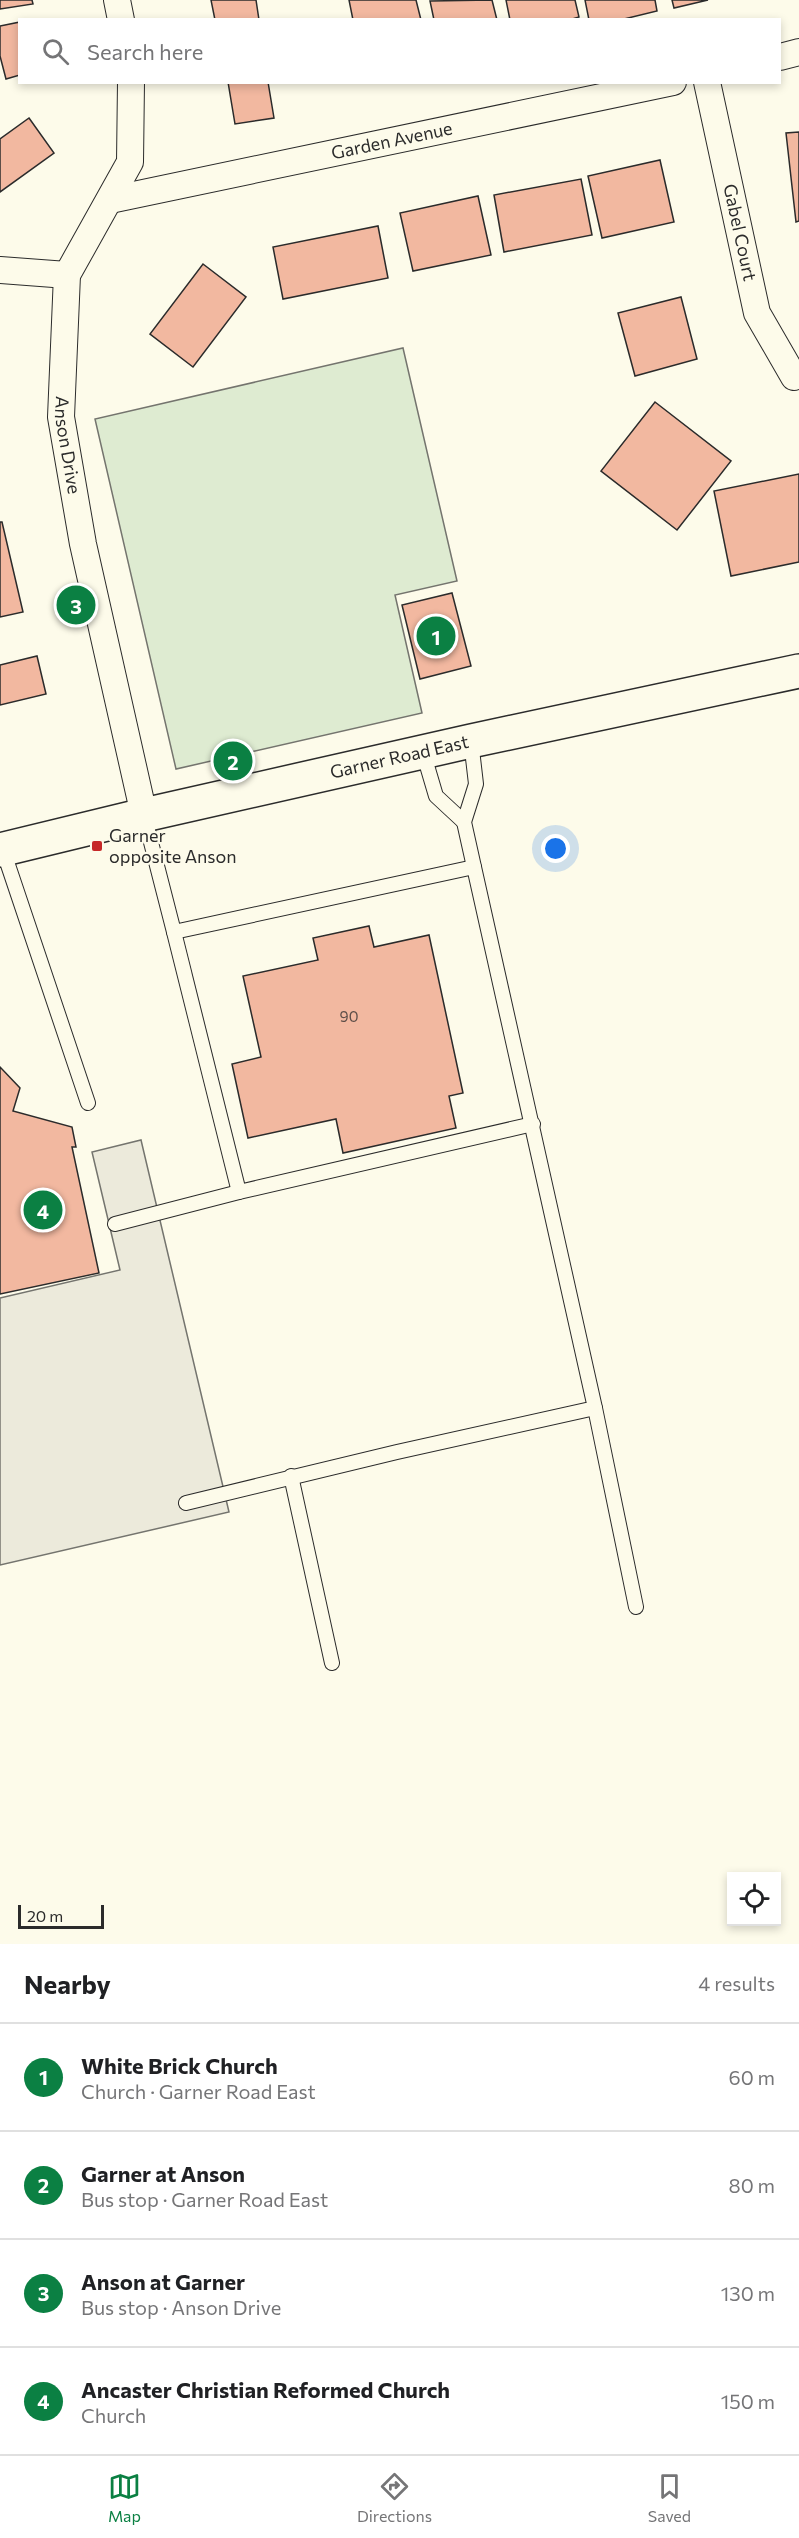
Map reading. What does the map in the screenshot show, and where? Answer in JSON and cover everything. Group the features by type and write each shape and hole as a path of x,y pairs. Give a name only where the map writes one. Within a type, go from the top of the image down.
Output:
{"main road":[{"name":"Garner Road East","path":"1,850 471,741 799,671"}],"street":[{"path":"117,0 121,18"},
{"path":"781,57 799,52"},
{"name":"Anson Drive","path":"131,84 130,162 67,275 62,417 83,544 144,815"},
{"name":"Garden Avenue","path":"110,200 664,84"},
{"name":"Gabel Court","path":"707,84 757,313 794,377"},
{"path":"0,270 67,275"}],"lane":[{"path":"471,741 476,784 464,822 533,1124 636,1607"},
{"path":"423,752 436,796 464,822"},
{"path":"144,815 239,1192"},
{"path":"1,850 88,1103"},
{"path":"174,933 474,867"},
{"path":"115,1224 239,1192 533,1124"},
{"path":"186,1503 291,1476 595,1408"},
{"path":"291,1476 332,1663"}],"green space":[{"path":"403,348 457,581 395,595 422,713 176,769 95,419"}],"shaded area":[{"path":"141,1140 229,1512 0,1565 0,1298 120,1270 92,1152"}],"building":[{"path":"0,0 32,0 33,4 0,9"},
{"path":"211,0 256,0 259,18 215,18"},
{"path":"349,0 416,0 420,18 353,18"},
{"path":"492,0 496,18 434,18 430,1"},
{"path":"506,0 575,0 579,17 576,18 510,18"},
{"path":"585,0 655,0 657,11 628,18 589,18"},
{"path":"672,0 708,0 674,8"},
{"path":"18,22 18,76 6,79 0,56 0,26"},
{"path":"228,84 268,84 274,118 235,124"},
{"path":"29,118 54,153 0,192 0,139"},
{"path":"799,132 799,221 796,222 786,133"},
{"path":"660,160 674,222 602,238 588,176"},
{"path":"581,179 592,235 504,252 494,195"},
{"path":"478,196 491,255 413,271 400,213"},
{"path":"378,226 388,278 283,299 273,247"},
{"path":"203,264 246,297 193,367 150,334"},
{"path":"681,297 697,359 635,376 618,313"},
{"path":"655,402 731,461 677,530 601,471"},
{"path":"799,474 799,562 731,576 714,491"},
{"path":"0,522 2,522 23,612 0,617"},
{"path":"452,593 471,666 420,679 402,605"},
{"path":"37,656 46,694 0,705 0,665"},
{"path":"369,926 374,947 429,935 463,1093 449,1096 456,1128 343,1153 336,1119 248,1138 232,1064 261,1057 243,976 318,960 313,938"},
{"path":"0,1067 20,1088 13,1111 72,1127 76,1147 72,1147 99,1273 0,1294"}],"place":[{"name":"Anson at Garner","path":"76,605"},
{"name":"White Brick Church","path":"436,636"},
{"name":"Garner at Anson","path":"233,761"},
{"name":"Garner opposite Anson","path":"97,846"},
{"name":"Ancaster Christian Reformed Church","path":"43,1210"}]}
